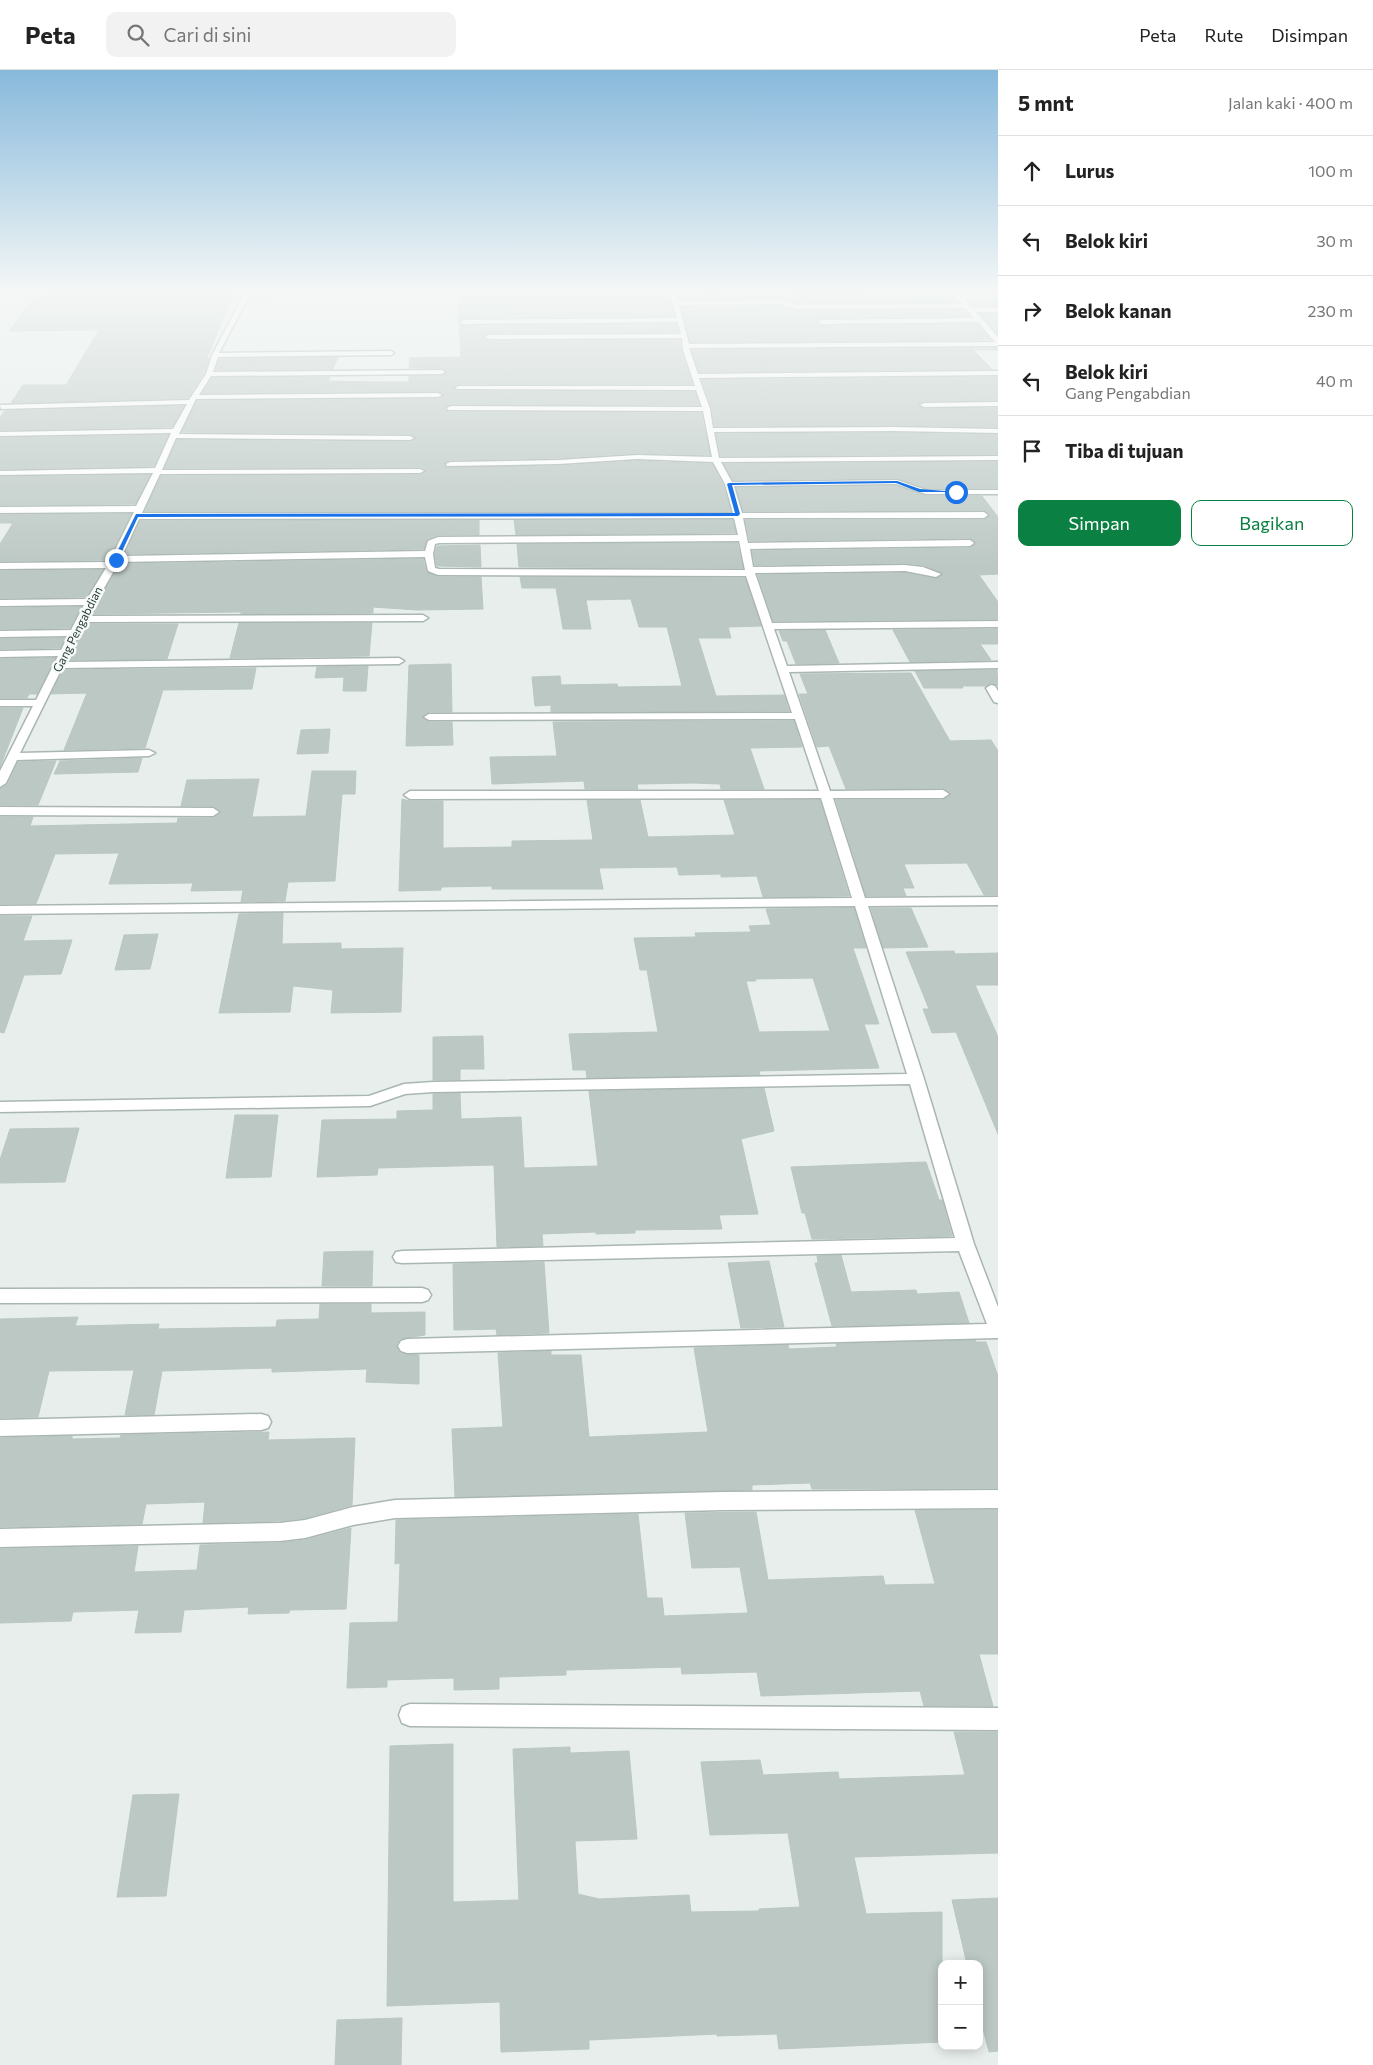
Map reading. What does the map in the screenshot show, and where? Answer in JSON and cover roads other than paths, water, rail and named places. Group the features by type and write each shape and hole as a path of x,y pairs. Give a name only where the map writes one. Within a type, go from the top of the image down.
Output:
{"street":[{"name":"Gang Pengabdian","path":"0,783 90,602 113,562 175,434 204,382"},
{"path":"407,1346 998,1331 964,1244 916,1079 826,795 750,572 738,514 729,484 716,460 706,409 698,382"},
{"path":"459,388 699,388"},
{"path":"1,407 193,399 438,394"},
{"path":"924,404 998,404"},
{"path":"451,408 706,409"},
{"path":"710,430 894,429 998,431"},
{"path":"0,434 175,434 410,438"},
{"path":"450,464 560,462 637,457 716,460 998,458"},
{"path":"0,472 420,470"},
{"path":"729,484 897,482 915,490 926,492 998,492"},
{"path":"0,510 984,515"},
{"path":"936,574 905,568 750,572 438,572 431,569 429,554 432,543 438,540 970,543"},
{"path":"0,566 429,554"},
{"path":"0,603 90,602"},
{"path":"82,619 423,618"},
{"path":"769,626 998,624"},
{"path":"0,634 75,633"},
{"path":"0,654 65,653"},
{"path":"59,665 399,661"},
{"path":"783,669 998,665"},
{"path":"991,688 998,700"},
{"path":"0,703 40,703"},
{"path":"429,717 798,716"},
{"path":"13,757 149,753"},
{"path":"410,795 943,794"},
{"path":"0,811 213,812"},
{"path":"0,910 998,901"},
{"path":"0,1107 370,1101 404,1089 433,1087 916,1079"},
{"path":"402,1257 964,1244"},
{"path":"0,1296 422,1295"},
{"path":"0,1428 261,1422"},
{"path":"0,1538 280,1532 305,1529 353,1516 395,1509 722,1500 998,1500"},
{"path":"410,1715 998,1719"}]}
